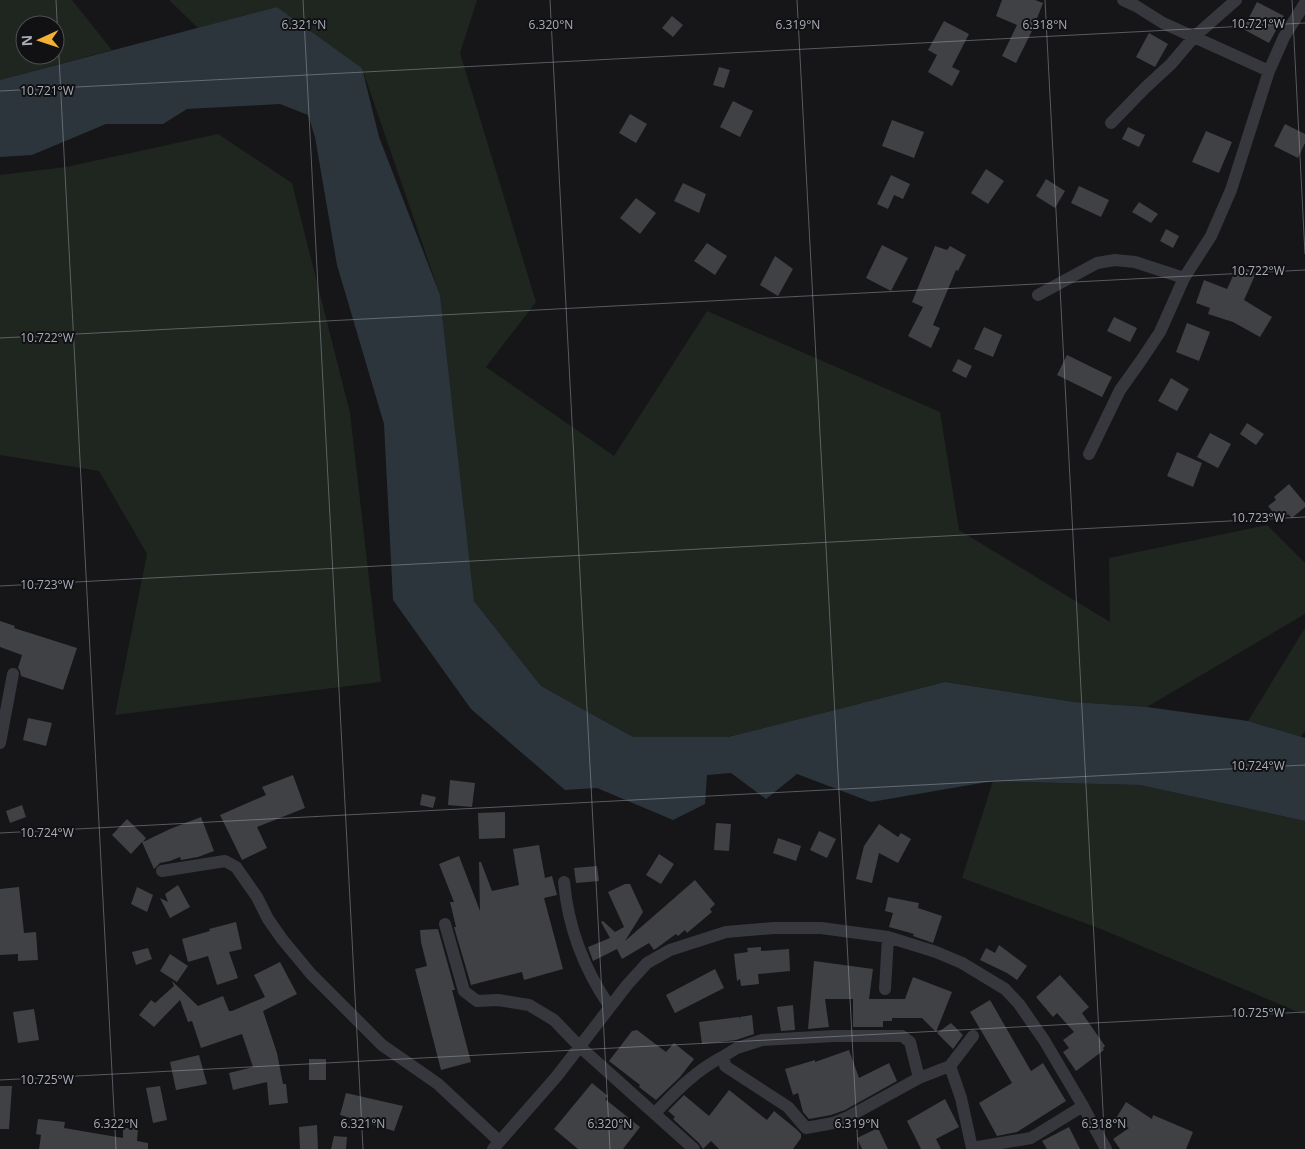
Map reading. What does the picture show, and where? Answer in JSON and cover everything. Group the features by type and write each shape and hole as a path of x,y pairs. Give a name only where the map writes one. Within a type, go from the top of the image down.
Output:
{"street":[{"path":"1123,0 1163,23 1269,71"},
{"path":"1110,123 1144,88 1171,64 1194,37 1236,0"},
{"path":"1089,454 1120,390 1160,332 1184,278 1211,236 1231,190 1269,71 1284,38 1305,3"},
{"path":"1038,295 1097,263 1116,260 1135,262 1184,278"},
{"path":"0,743 14,674"},
{"path":"162,871 225,861 236,867 257,897 268,919 282,939 311,974 382,1045 438,1084 496,1145 557,1076 610,1007 647,963 670,950 726,932 774,928 821,928 888,936 962,963 1005,989 1019,1004 1044,1040 1106,1149"},
{"path":"564,882 566,907 582,958 599,991 610,1007"},
{"path":"446,924 464,991 477,1001 498,1000 529,1004 554,1020 579,1046 694,1149"},
{"path":"884,989 888,936"},
{"path":"655,1114 689,1078 709,1064 737,1048 762,1040 834,1036 902,1036 910,1042 919,1078"},
{"path":"724,1056 725,1066 788,1107 806,1128 833,1123 848,1117 919,1078 950,1066 973,1036"},
{"path":"950,1066 961,1098 971,1148 1031,1138 1083,1106"}],"shaded area":[{"path":"0,0 72,0 112,50 65,63 65,15 15,15 15,65 56,65 0,80"},
{"path":"169,0 477,0 460,53 536,302 486,367 614,456 707,311 940,412 959,530 1110,622 1109,558 1267,525 1305,563 1305,614 1147,707 1074,702 945,682 728,737 633,737 541,686 474,601 440,295 362,68 277,7 198,28"},
{"path":"277,7 362,68 379,137 440,295 474,601 541,686 633,737 728,737 945,682 1074,702 1147,707 1248,721 1305,738 1305,821 1140,785 993,781 871,802 797,774 766,799 731,773 707,775 705,804 673,820 597,788 565,790 471,709 393,600 384,424 337,265 315,137 308,115 280,104 187,109 163,124 106,124 32,155 0,157 0,80 57,65 65,65 65,63"},
{"path":"218,134 292,183 350,413 381,682 115,715 147,554 99,471 0,455 0,175 66,167"},
{"path":"1305,628 1305,731 1301,737 1248,721"},
{"path":"993,781 1140,785 1305,821 1305,1015 1101,929 962,878"}],"building":[{"path":"1002,0 1035,0 1043,3 1016,63 1002,56 1017,25 996,16"},
{"path":"1257,2 1284,16 1269,43 1243,29"},
{"path":"672,16 683,25 673,37 662,28"},
{"path":"944,21 969,34 952,67 960,71 952,86 928,72 937,55 928,50"},
{"path":"1149,33 1168,44 1155,67 1136,57"},
{"path":"719,67 730,70 724,88 713,85"},
{"path":"733,101 753,111 740,137 720,127"},
{"path":"630,114 647,124 636,143 619,133"},
{"path":"892,120 924,132 914,158 882,146"},
{"path":"1285,124 1305,134 1305,143 1298,158 1274,146"},
{"path":"1128,127 1145,135 1139,147 1122,139"},
{"path":"1206,131 1232,142 1219,173 1192,162"},
{"path":"986,169 1004,181 988,204 971,193"},
{"path":"891,175 910,184 903,199 894,195 888,209 877,204"},
{"path":"1046,179 1065,191 1055,208 1036,196"},
{"path":"683,183 706,194 699,213 674,201"},
{"path":"1079,186 1109,200 1101,217 1071,203"},
{"path":"636,198 656,213 640,234 620,218"},
{"path":"1139,202 1158,214 1151,223 1132,212"},
{"path":"1166,229 1179,236 1173,248 1160,241"},
{"path":"707,243 727,256 715,275 694,261"},
{"path":"882,245 908,258 891,291 866,278"},
{"path":"935,246 947,250 950,246 966,255 958,271 956,270 933,325 940,328 931,348 908,336 923,307 912,302"},
{"path":"775,256 793,269 778,296 760,285"},
{"path":"1238,265 1256,273 1244,300 1272,317 1260,337 1233,322 1208,314 1210,308 1196,303 1204,280 1227,289"},
{"path":"1114,317 1137,328 1130,342 1107,331"},
{"path":"1187,323 1210,332 1199,361 1176,352"},
{"path":"984,327 1002,335 993,357 974,349"},
{"path":"1067,355 1112,377 1102,397 1057,375"},
{"path":"958,359 972,366 966,378 952,371"},
{"path":"1171,378 1189,389 1177,411 1158,401"},
{"path":"1247,423 1264,434 1256,445 1240,434"},
{"path":"1210,433 1231,444 1218,468 1197,457"},
{"path":"1177,452 1202,463 1193,487 1167,476"},
{"path":"1289,484 1305,503 1305,507 1292,518 1288,514 1280,521 1268,506 1276,500 1274,497"},
{"path":"0,621 15,626 14,628 77,648 63,690 21,676 18,668 22,655 0,647"},
{"path":"28,718 52,723 46,746 23,740"},
{"path":"293,775 305,808 257,827 267,848 242,860 220,815 266,795 262,787"},
{"path":"450,780 475,783 472,807 448,805"},
{"path":"422,794 436,797 433,808 420,805"},
{"path":"22,805 26,817 10,823 6,811"},
{"path":"505,812 505,838 479,839 478,813"},
{"path":"201,817 214,851 198,857 181,860 180,857 160,863 154,869 142,842 131,854 112,835 127,819 146,838 143,842"},
{"path":"716,823 731,824 729,851 714,850"},
{"path":"879,824 898,837 901,833 911,839 898,863 879,853 872,883 856,879 864,846"},
{"path":"819,831 836,839 827,858 810,850"},
{"path":"778,838 801,846 796,861 773,853"},
{"path":"539,845 545,878 552,876 557,895 544,898 563,969 524,980 522,972 471,985 454,927 456,927 450,902 454,902 439,864 459,856 480,911 479,862 481,862 492,891 519,885 513,849"},
{"path":"659,854 674,864 661,884 646,875"},
{"path":"597,866 599,881 576,883 574,868"},
{"path":"695,880 715,904 710,909 712,912 687,933 685,930 678,936 676,934 654,950 649,943 622,959 617,949 593,961 588,947 610,938 601,922 603,921 615,932 624,927 608,892 625,884 630,884 643,912 625,941"},
{"path":"178,885 190,907 170,918 160,898 168,902 165,894"},
{"path":"19,887 24,933 36,932 38,960 18,961 18,954 0,955 0,889"},
{"path":"137,887 153,895 147,912 131,904"},
{"path":"888,897 919,903 918,908 942,916 933,943 913,936 914,934 889,927 893,913 885,911"},
{"path":"236,922 242,949 229,952 238,978 217,985 208,956 188,962 182,939"},
{"path":"438,929 455,990 452,990 471,1062 441,1070 415,969 427,966 420,930"},
{"path":"999,945 1027,966 1017,980 980,960 986,948 995,953"},
{"path":"761,947 761,951 789,949 790,971 758,974 759,984 741,986 740,979 737,981 734,954 748,952 747,948"},
{"path":"148,948 152,959 136,965 132,952"},
{"path":"170,954 188,966 177,982 160,971"},
{"path":"814,961 873,969 869,999 905,999 913,977 952,992 936,1032 922,1018 892,1018 892,1021 883,1021 883,1027 853,1027 853,999 825,999 829,1027 808,1029"},
{"path":"280,962 297,994 263,1011 277,1053 283,1084 286,1084 288,1103 269,1105 267,1082 233,1090 229,1073 253,1067 242,1034 201,1048 192,1021 188,1022 180,1000 154,1027 139,1015 151,1000 155,1003 174,986 172,981 198,1006 223,996 229,1011 232,1011 265,997 254,975"},
{"path":"715,969 724,988 675,1013 666,995"},
{"path":"1060,975 1089,1007 1082,1013 1105,1046 1104,1050 1076,1071 1063,1052 1069,1048 1063,1040 1074,1032 1057,1013 1053,1017 1036,997"},
{"path":"990,1000 1031,1071 1043,1063 1066,1101 1017,1132 997,1136 979,1103 1012,1083 970,1012"},
{"path":"793,1005 795,1030 781,1031 777,1007"},
{"path":"34,1009 39,1040 18,1043 13,1012"},
{"path":"752,1015 754,1034 736,1040 702,1044 699,1022 739,1017 740,1019 740,1017"},
{"path":"951,1023 963,1035 953,1049 937,1033"},
{"path":"637,1030 666,1052 674,1043 694,1059 680,1077 656,1100 609,1061 632,1031"},
{"path":"849,1050 859,1078 889,1063 897,1081 845,1110 809,1119 803,1112 798,1093 793,1095 785,1069 815,1060 815,1062"},
{"path":"199,1055 207,1084 176,1090 170,1062"},
{"path":"309,1059 326,1059 326,1080 309,1080"},
{"path":"592,1083 608,1096 605,1099 640,1127 623,1149 578,1149 554,1129"},
{"path":"0,1086 12,1086 9,1129 0,1129"},
{"path":"160,1086 167,1120 153,1123 146,1088"},
{"path":"729,1090 767,1120 774,1111 796,1129 801,1134 801,1138 793,1149 719,1149 711,1141 703,1149 673,1119 675,1117 668,1111 684,1095 709,1116"},
{"path":"346,1093 403,1106 394,1131 340,1115"},
{"path":"945,1099 959,1127 936,1139 941,1149 921,1149 907,1121"},
{"path":"1126,1102 1152,1119 1153,1115 1193,1132 1186,1149 1120,1149 1113,1139 1129,1128 1115,1120"},
{"path":"38,1119 65,1122 64,1128 123,1138 123,1128 138,1128 137,1141 148,1143 148,1149 39,1149 41,1135 36,1134"},
{"path":"317,1125 318,1149 300,1149 299,1127"},
{"path":"1069,1127 1080,1149 1047,1149 1042,1141"},
{"path":"878,1128 888,1149 862,1149 857,1138"},
{"path":"334,1136 347,1137 346,1149 331,1149"}]}
